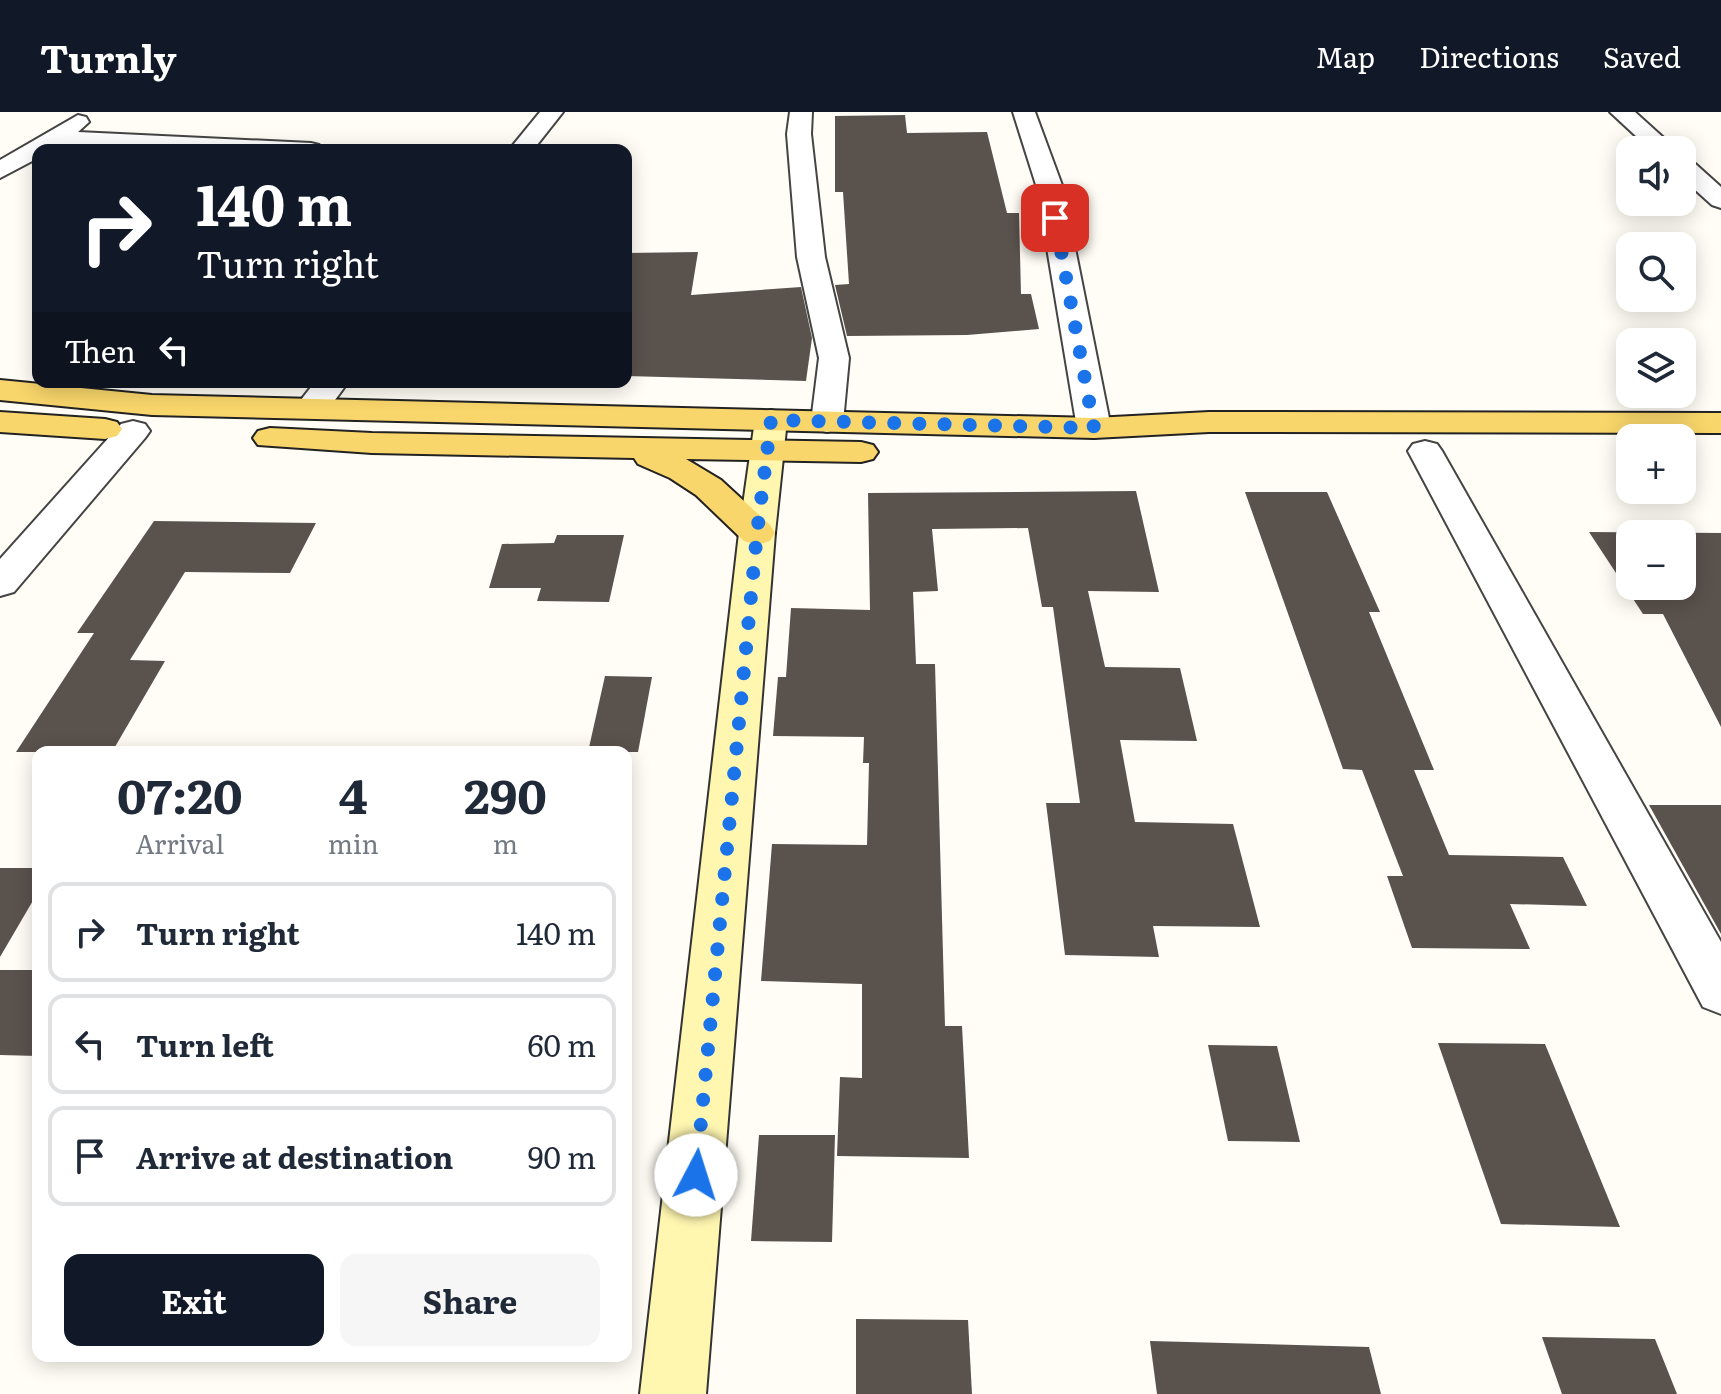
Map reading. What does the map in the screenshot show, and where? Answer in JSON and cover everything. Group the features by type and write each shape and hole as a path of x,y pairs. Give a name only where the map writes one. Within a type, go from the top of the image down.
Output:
{"main road":[{"path":"0,390 152,405 309,410 768,436 1425,451 1616,452"},
{"path":"0,422 372,443 621,447 768,436 827,422 1094,428 1209,422 1721,423"},
{"path":"621,447 699,478 724,498 757,533"},
{"path":"1696,452 1721,452"}],"street":[{"path":"43,144 93,112"},
{"path":"526,144 552,112"},
{"path":"801,112 799,134 811,257 834,358 827,422"},
{"path":"1024,112 1050,188 1094,428"},
{"path":"1621,112 1649,136"},
{"path":"53,138 182,144"},
{"path":"0,171 32,151"},
{"path":"1696,162 1708,161"},
{"path":"1696,176 1721,200"},
{"path":"309,410 327,388"},
{"path":"0,583 133,431"},
{"path":"673,1394 768,436"},
{"path":"1425,451 1721,991"}],"building":[{"path":"905,115 907,133 987,132 1007,213 1019,213 1021,294 1031,294 1039,329 967,335 847,336 835,285 849,284 843,192 835,192 835,116"},
{"path":"698,252 691,295 801,287 812,338 806,381 632,376 632,253"},
{"path":"1136,491 1159,592 1088,591 1105,667 1180,668 1197,741 1120,740 1135,822 1233,824 1260,927 1153,926 1159,957 1065,955 1046,803 1080,803 1053,607 1042,607 1028,528 932,529 938,591 913,592 916,664 935,664 945,1026 962,1026 969,1158 837,1156 840,1077 862,1078 862,984 761,981 772,844 867,845 869,763 863,763 864,737 773,736 778,677 786,677 791,608 870,610 868,493"},
{"path":"1245,492 1327,492 1380,612 1369,612 1434,770 1414,770 1449,855 1563,857 1587,906 1510,904 1530,949 1412,948 1387,876 1403,876 1362,770 1343,769"},
{"path":"154,521 316,523 290,573 185,572 130,660 165,661 115,746 32,746 32,752 16,752 94,633 77,633"},
{"path":"1589,532 1616,532 1616,573"},
{"path":"1696,533 1721,533 1721,727 1663,614 1643,614 1634,600 1696,600"},
{"path":"557,535 624,535 609,602 537,601 541,588 489,588 502,544 554,543"},
{"path":"605,676 652,677 638,752 632,752 632,746 589,746"},
{"path":"1649,805 1721,805 1721,934"},
{"path":"0,868 32,868 32,902 0,957"},
{"path":"0,970 32,970 32,1056 0,1055"},
{"path":"1438,1043 1545,1044 1620,1227 1501,1224"},
{"path":"1208,1045 1277,1046 1300,1142 1228,1141"},
{"path":"759,1135 835,1135 832,1242 751,1241"},
{"path":"856,1319 968,1320 972,1394 856,1394"},
{"path":"1542,1337 1655,1339 1677,1394 1562,1394"},
{"path":"1150,1341 1369,1347 1381,1394 1157,1394"}],"route":[{"path":"696,1175 757,533 771,420 1094,428 1055,218"}]}
